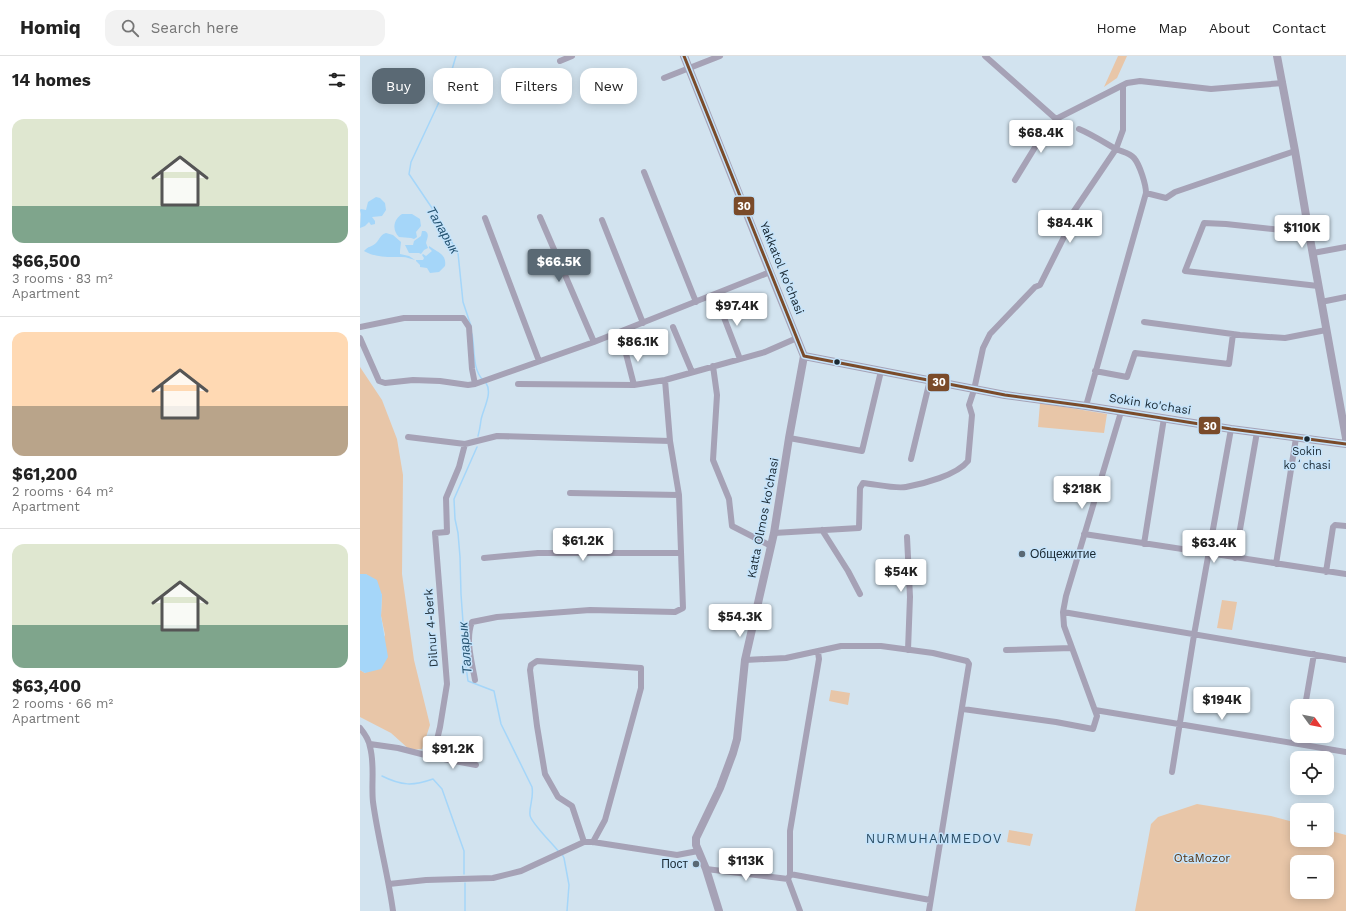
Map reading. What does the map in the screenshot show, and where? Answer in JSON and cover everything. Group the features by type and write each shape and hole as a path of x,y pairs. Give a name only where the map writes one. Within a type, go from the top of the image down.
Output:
{"street":[{"path":"560,61 572,56"},
{"name":"Yakkatol ko'chasi","path":"684,56 804,356"},
{"path":"664,78 720,56"},
{"path":"985,56 1056,119"},
{"path":"1277,56 1295,151 1345,444"},
{"path":"1015,180 1045,132 1056,119 1127,84 1140,81 1211,89 1283,83"},
{"path":"774,533 859,528 860,488 863,483 905,487 946,476 965,465 968,461 972,415 969,405 974,390 983,348 990,334 1035,287 1040,285 1070,225 1070,217 1116,150 1123,130 1124,86"},
{"path":"1079,128 1116,150 1128,154 1134,158 1146,185 1146,193 1086,406"},
{"path":"1146,193 1166,198 1175,192 1295,151"},
{"path":"644,172 696,302"},
{"path":"540,217 594,342"},
{"path":"485,218 539,361"},
{"path":"602,220 643,323"},
{"path":"1309,233 1204,223 1185,271 1318,286"},
{"path":"1312,253 1346,247"},
{"path":"360,338 379,381 385,383 413,380 440,381 468,385 475,384 594,342 770,272"},
{"path":"1321,302 1346,297"},
{"path":"718,302 740,359"},
{"path":"360,327 404,318 463,318 469,327 472,369 475,384"},
{"path":"1144,322 1233,334 1284,338 1326,330"},
{"path":"673,327 692,372"},
{"path":"1095,371 1127,377 1136,353 1229,364 1233,334"},
{"path":"518,384 634,385 665,380 765,352 797,338"},
{"path":"624,346 634,385"},
{"name":"Sokin ko'chasi","path":"804,356 974,390 1231,429 1345,444"},
{"name":"Katta Olmos ko'chasi","path":"718,911 706,868 696,845 698,833 720,788 737,739 745,660 774,533 804,356"},
{"path":"713,366 717,395 713,460 729,499 732,526 771,546"},
{"path":"789,438 862,451 880,371"},
{"path":"475,680 469,640 472,622 497,617 590,610 675,612 683,608 679,495 670,441 665,380"},
{"path":"911,459 930,380"},
{"path":"963,709 1056,722 1094,730 1096,721 1095,710 1071,648 1064,626 1063,612 1066,596 1120,412"},
{"path":"1144,544 1164,418"},
{"path":"1172,772 1194,634 1231,429"},
{"path":"1235,558 1256,432"},
{"path":"408,437 465,444 497,436 670,441"},
{"path":"1276,564 1296,438"},
{"name":"Dilnur 4-berk","path":"433,757 440,727 447,684 435,533 447,532 446,498 459,467 465,444"},
{"path":"570,494 679,495"},
{"path":"1326,572 1333,527 1335,525 1346,526"},
{"path":"822,530 848,571 860,594"},
{"path":"1084,534 1346,574"},
{"path":"907,537 910,597 908,650"},
{"path":"484,558 538,554 681,553"},
{"path":"1063,612 1346,660"},
{"path":"745,660 786,658 841,646 880,646 933,653 967,661 970,666 929,911"},
{"path":"1006,650 1071,648"},
{"path":"800,911 789,876 790,831 819,659 818,652"},
{"path":"1306,699 1314,654"},
{"path":"584,842 572,806 558,797 546,774 537,726 530,670 531,665 536,661 642,668 641,688 605,820 593,842"},
{"path":"1095,710 1346,752"},
{"path":"360,728 370,744 372,756 373,802 393,911"},
{"path":"370,744 398,748 433,757 476,765"},
{"path":"389,884 426,880 493,878 521,871 584,842 593,842 677,855 698,851"},
{"path":"706,868 789,876 930,900"}],"green space":[{"path":"1118,56 1127,56 1117,78 1104,87"},
{"path":"360,367 382,400 397,439 403,475 402,574 414,660 430,725 422,749 410,750 391,733 360,717 360,670 365,673 385,635 381,616 382,595 366,574 360,574"},
{"path":"1040,403 1107,414 1104,433 1038,427"},
{"path":"1222,600 1237,602 1232,630 1217,628"},
{"path":"831,690 850,693 848,705 829,701"},
{"name":"OtaMozor","path":"1197,804 1271,816 1290,821 1290,847 1334,847 1334,832 1346,835 1346,911 1135,911 1151,824 1158,817"},
{"path":"1009,830 1033,834 1030,846 1007,842"}],"water":[{"path":"376,197 380,198 385,203 386,210 382,216 372,217 375,224 371,225 369,222 360,228 360,210 366,210 368,202"},
{"path":"402,214 412,214 420,219 421,226 416,232 417,237 414,239 399,237 395,231 395,222"},
{"path":"422,231 427,233 428,236 426,243 428,248 421,254 409,253 405,245 413,245 414,241 421,236"},
{"path":"386,233 393,235 401,242 400,254 409,256 415,260 404,257 378,256 364,251 377,242 381,236"},
{"path":"429,246 443,256 445,266 439,272 430,273 427,268 420,267 416,261 423,260 423,254 426,256 432,251"},
{"path":"360,574 366,574 377,580 382,595 381,616 388,657 381,669 365,673 360,670"}],"waterway":[{"name":"Таларык","path":"456,56 448,83 411,162 409,174 432,208 458,253 463,302 471,326"},
{"name":"Таларык","path":"472,334 475,365 483,380"},
{"name":"Таларык","path":"478,436 488,396 488,387 486,383"},
{"name":"Таларык","path":"477,447 454,499 460,557 464,636 463,645 468,681 494,691 501,724 532,787 531,818 559,852"},
{"path":"382,776 396,782 408,784 433,779 442,789 464,851 464,874"},
{"name":"Таларык","path":"562,854 569,885 567,911"},
{"path":"465,883 465,911"}],"transit line":[{"name":"30","path":"684,56 804,356"},
{"name":"30","path":"804,356 1005,395 1231,429 1346,444"}],"place":[{"name":"Sokin koʻchasi","path":"1307,439"},
{"name":"Общежитие","path":"1022,554"},
{"name":"Пост","path":"696,864"}],"district":[{"name":"NURMUHAMMEDOV","path":"934,838"}]}
